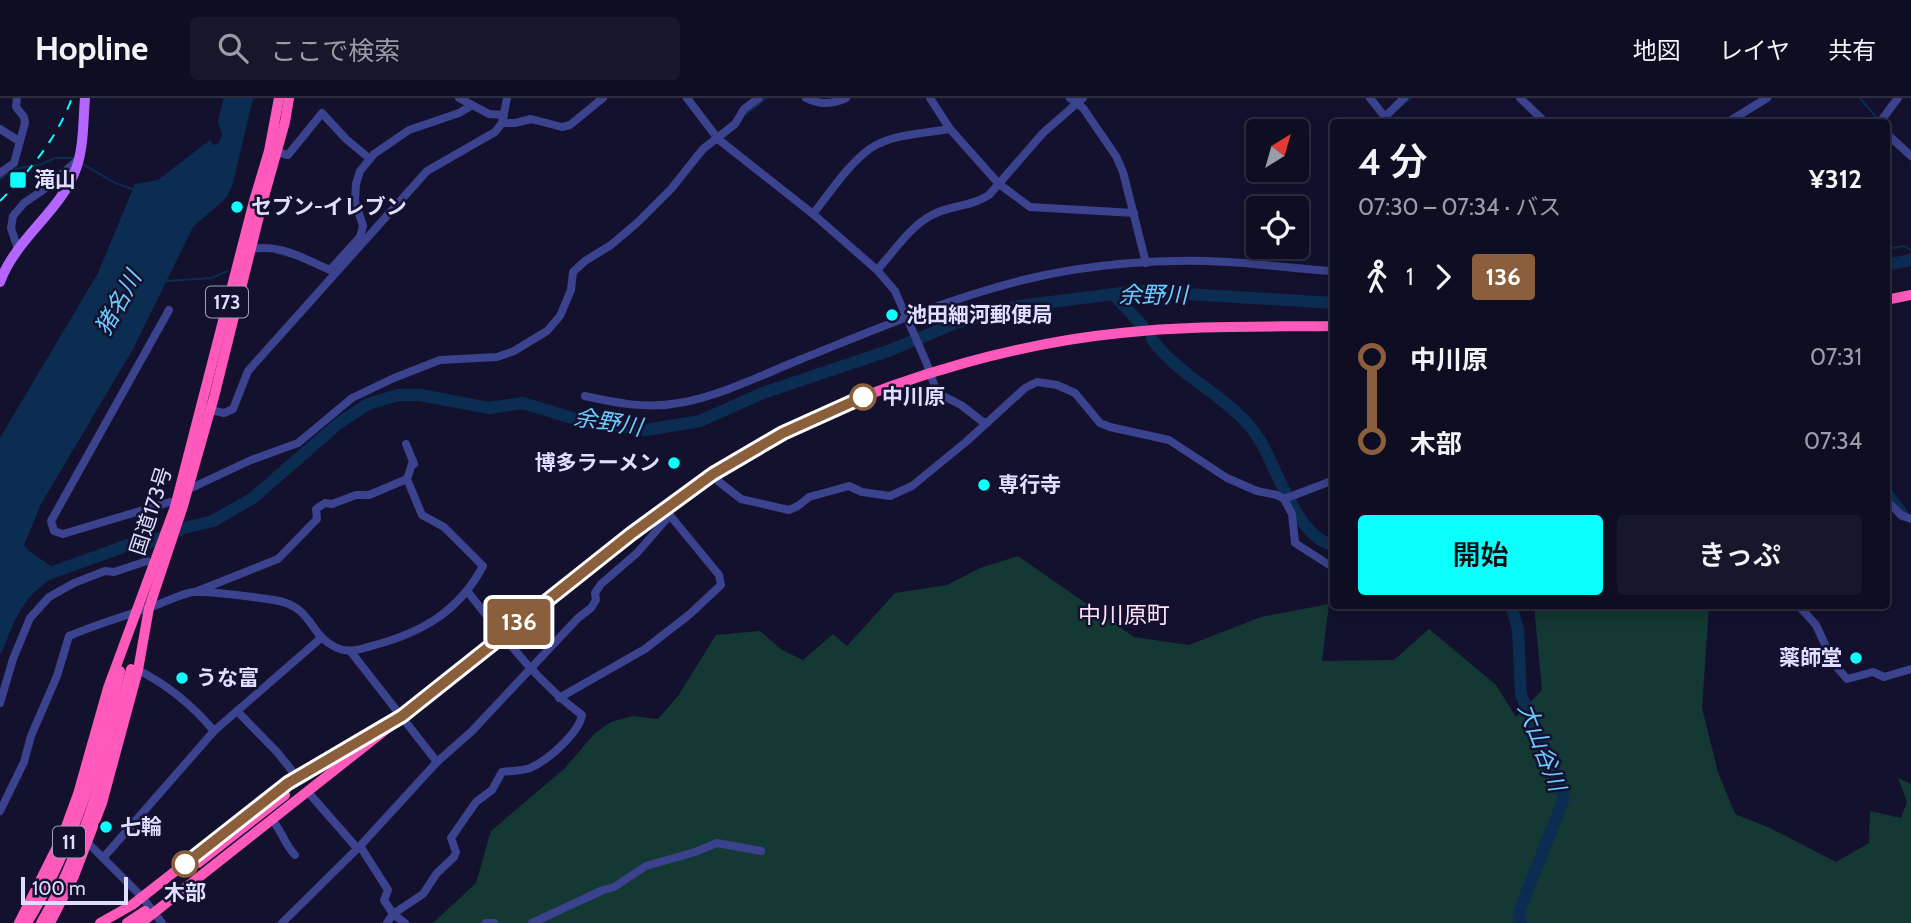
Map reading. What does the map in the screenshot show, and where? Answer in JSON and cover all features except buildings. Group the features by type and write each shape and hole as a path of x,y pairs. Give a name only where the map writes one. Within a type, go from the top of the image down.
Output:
{"highway":[{"name":"国道173号","path":"205,409 254,201 273,151 279,98"},
{"name":"国道173号","path":"50,923 88,843 106,790 138,670 148,612 163,552 250,249 273,151 289,98"},
{"path":"1890,299 1911,295"},
{"path":"141,923 502,636 667,512 713,474 818,416 929,369 1118,333 1178,328 1330,326"},
{"name":"国道173号","path":"19,923 63,835 78,794 108,688 134,617 163,552"},
{"path":"102,758 148,612"},
{"path":"41,923 71,866 91,811 134,617"},
{"path":"107,921 297,777 402,716"},
{"path":"127,923 322,774 368,745"},
{"path":"94,923 107,921 150,900 342,750"},
{"name":"11","path":"27,923 62,860 102,758"},
{"path":"58,909 61,923"}],"main road":[{"path":"0,282 18,248 64,193 80,158 85,98"}],"street":[{"path":"0,173 14,163 25,123 16,107 17,98"},
{"path":"459,98 471,106 515,123 531,119 562,127 570,125 603,98"},
{"path":"205,409 224,412 233,409 248,371 288,325 427,172 495,132 503,119 507,98"},
{"path":"687,98 718,139 813,214 877,270 895,291 937,393 961,405 983,422 988,422"},
{"path":"169,310 51,521 54,531 63,534 179,500 251,460 299,443 352,398 394,378 440,360 497,357 514,351 547,331 560,316 571,290 573,272 638,222 671,189 704,149 735,124 744,109 759,98"},
{"path":"806,98 813,102 828,103 846,98"},
{"path":"930,98 950,129 999,184 1030,207 1134,213"},
{"path":"1370,98 1387,119"},
{"path":"1389,119 1404,98"},
{"path":"1520,98 1542,119"},
{"path":"1733,119 1767,98"},
{"path":"1882,119 1898,98"},
{"path":"877,270 920,223 933,214 978,202 999,184 1076,100 1116,156 1146,263"},
{"path":"250,249 275,247 302,256 330,270 363,240 363,226 355,201 356,184 360,171 370,159 388,142 409,130 459,113 471,106"},
{"path":"273,151 288,155 322,113 346,139 370,159"},
{"path":"0,129 19,141"},
{"path":"813,214 872,147 892,139 950,129"},
{"path":"1890,137 1911,156"},
{"path":"18,248 11,229 13,216 80,158"},
{"path":"2,232 11,229"},
{"path":"585,396 646,406 681,403 735,386 979,292 1026,279 1088,268 1146,263 1227,262 1330,271"},
{"path":"713,474 741,499 789,510 809,497 849,486 862,492 890,496 912,486 1025,388 1037,382 1057,385 1075,393 1100,423 1127,432 1169,440 1227,478 1284,499 1292,514 1296,542 1330,565"},
{"path":"0,811 23,762 31,736 57,676 69,636 106,621 148,612 278,559 317,519 316,509 325,503 332,504 356,495 369,495 407,479 415,464 406,444"},
{"path":"193,592 277,600 295,607 310,619 321,638 335,648 351,652 425,628 468,592 484,566 444,527 422,515 407,479"},
{"path":"1284,499 1330,482"},
{"path":"1890,504 1901,515 1911,519"},
{"path":"282,923 359,847 437,762 472,731 578,618 591,608 601,584 637,553 667,512 719,575 721,585 690,614 645,649 559,698"},
{"path":"0,703 13,659 30,618 49,597 105,570 114,572 147,561"},
{"path":"387,923 393,914 423,894 437,873 454,857 456,852 452,838 476,802 492,790 502,772 531,768 546,759 581,724 582,715 559,698 531,668 468,592"},
{"path":"1802,609 1816,625 1834,664 1847,679 1873,672 1884,677 1911,669"},
{"path":"103,858 214,731 321,638"},
{"path":"351,652 437,762"},
{"path":"138,670 177,694 199,713 214,731"},
{"path":"237,711 297,777"},
{"path":"307,791 359,847 385,881 388,890 384,900 393,914 405,923"},
{"path":"272,820 280,828 289,849 295,855"},
{"path":"88,843 142,897 162,923"},
{"path":"532,923 614,887 646,866 716,843 761,852"},
{"path":"486,923 494,923"}],"green space":[{"path":"1018,556 1134,637 1189,645 1261,617 1329,604 1322,661 1394,660 1429,629 1496,685 1516,717 1542,690 1534,609 1709,609 1702,708 1718,772 1735,814 1770,828 1836,862 1869,843 1870,811 1901,818 1907,802 1898,778 1911,784 1911,923 433,923 476,883 491,831 565,768 594,734 611,722 632,716 658,719 678,696 716,635 760,631 782,650 803,660 833,634 847,646 895,593 947,585 980,568"}],"water":[{"name":"猪名川","path":"224,98 253,98 233,183 227,197 193,227 133,349 41,504 24,545 52,567 54,577 27,601 0,654 0,438 98,273 135,184 158,180 210,140 213,145 219,143 222,135 218,121"}],"waterway":[{"path":"746,114 767,98"},
{"path":"1391,114 1411,98"},
{"path":"1860,98 1878,119"},
{"path":"0,179 15,169 42,164 55,158 74,158"},
{"path":"81,163 115,183 132,189"},
{"path":"1890,248 1904,246 1911,250"},
{"path":"276,253 291,257"},
{"name":"余野川","path":"1890,264 1911,260"},
{"path":"167,281 212,278 227,271"},
{"name":"余野川","path":"37,578 128,545 148,543 184,528 213,521 253,498 339,423 368,404 398,395 420,395 489,408 523,403 582,421 646,430 700,421 763,393 888,351 956,323 1019,306 1138,291 1330,303"},
{"name":"大山谷川","path":"1113,294 1142,325"},
{"name":"大山谷川","path":"1152,339 1178,366 1223,401 1250,427 1261,442 1300,518 1310,531 1330,543"},
{"path":"1890,497 1903,515"},
{"name":"大山谷川","path":"1512,609 1518,629 1521,695 1550,759 1564,798 1519,912 1521,923"}],"railway":[{"path":"0,201 42,153 59,127 72,98"}],"bus line":[{"name":"136","path":"185,864 288,783 402,716 631,534 713,474 783,433 863,397"}],"place":[{"name":"滝山","path":"18,180"},
{"name":"セブン-イレブン","path":"237,207"},
{"name":"池田細河郵便局","path":"892,315"},
{"name":"中川原","path":"863,397"},
{"name":"博多ラーメン","path":"674,463"},
{"name":"専行寺","path":"984,485"},
{"name":"薬師堂","path":"1856,658"},
{"name":"うな富","path":"182,678"},
{"name":"七輪","path":"106,827"},
{"name":"木部","path":"185,864"}],"district":[{"name":"中川原町","path":"1124,615"}]}
